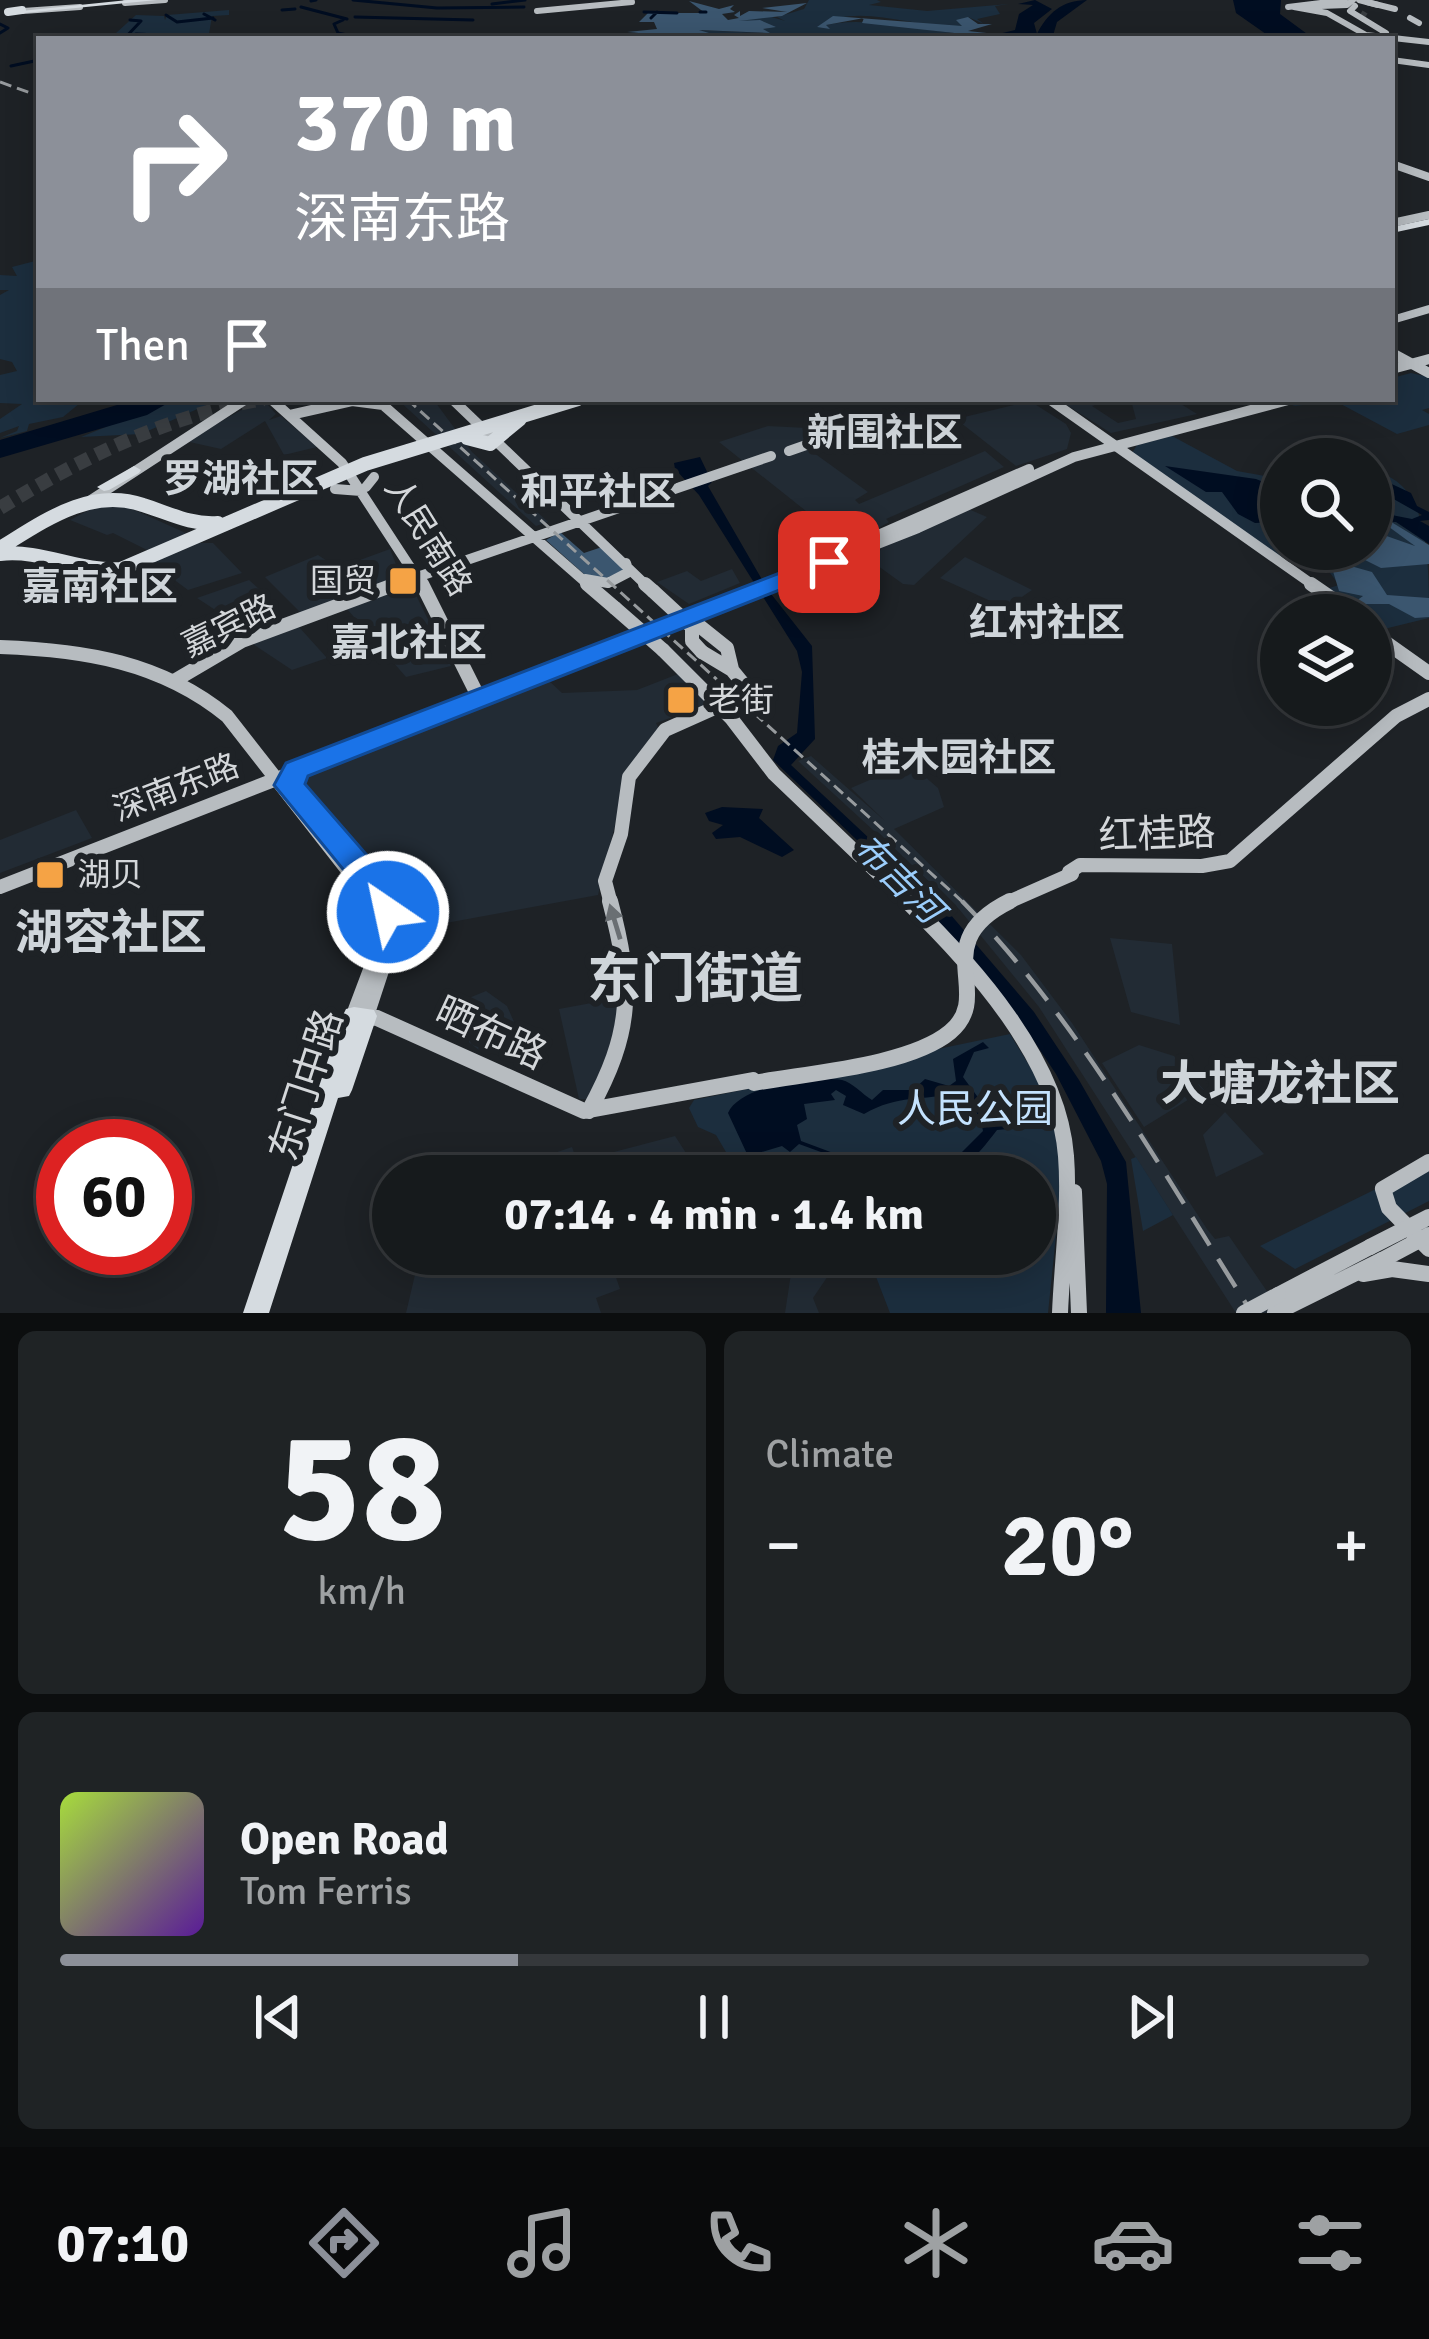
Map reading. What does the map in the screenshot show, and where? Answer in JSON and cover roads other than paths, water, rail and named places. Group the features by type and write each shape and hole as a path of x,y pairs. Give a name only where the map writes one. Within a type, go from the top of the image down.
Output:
{"highway":[{"path":"11,11 140,0"},
{"path":"11,11 154,0"},
{"path":"1395,227 1429,220"},
{"path":"0,550 36,551 99,572 126,567 339,478 565,402"},
{"path":"339,478 565,402"},
{"path":"484,427 480,444 497,442 528,414"},
{"path":"77,567 31,539 134,470"},
{"path":"16,538 109,490"},
{"path":"0,550 68,510 105,500 133,501 193,524 226,524"},
{"path":"179,515 226,524"},
{"path":"192,536 226,524"},
{"name":"东门中路","path":"256,1313 360,1016"},
{"name":"东门中路","path":"268,1313 360,1016"}],"main road":[{"path":"11,11 165,0"},
{"path":"1300,0 1316,1 1351,2 1396,9 1300,0"},
{"path":"1316,1 1288,7 1322,14 1356,36"},
{"path":"1351,2 1349,10 1379,31 1429,42"},
{"path":"1377,36 1329,14 1294,8 1351,2 1401,37 1429,42"},
{"path":"537,10 632,3"},
{"path":"1410,18 1419,23"},
{"path":"1395,38 1429,42"},
{"path":"1395,59 1429,64"},
{"path":"1395,164 1429,178"},
{"path":"1395,164 1429,178"},
{"path":"1395,320 1429,310"},
{"path":"1395,361 1424,365"},
{"path":"1395,361 1424,365"},
{"path":"134,470 227,402"},
{"path":"196,425 247,402"},
{"path":"0,550 109,490 212,418 247,402"},
{"name":"人民南路","path":"277,402 312,425 367,485 422,576 481,694"},
{"path":"295,414 338,402"},
{"path":"295,414 345,402"},
{"path":"364,402 382,405 532,533"},
{"path":"383,402 627,624 629,638"},
{"path":"453,402 581,518 692,627 692,641 702,652 732,670 748,690"},
{"path":"1049,402 1325,594"},
{"path":"1133,462 1126,450 1133,439 1265,402"},
{"path":"1133,439 1280,402"},
{"path":"312,425 309,415 320,409"},
{"name":"人民南路","path":"295,414 367,485"},
{"path":"484,427 528,414"},
{"path":"484,427 528,414"},
{"path":"484,427 528,414"},
{"path":"816,452 793,452 812,446 820,426"},
{"name":"深南东路","path":"0,883 827,560 1103,441 1133,439"},
{"path":"1080,452 1093,441 1103,441"},
{"path":"1080,452 1106,452 1133,462 1317,594"},
{"path":"722,473 730,457 755,469"},
{"path":"722,473 755,469 772,458"},
{"name":"嘉宾路","path":"179,679 246,644 532,533 722,473"},
{"path":"339,478 367,485"},
{"path":"0,550 109,490"},
{"path":"833,538 875,540 865,553 866,564 827,560 833,538"},
{"path":"572,572 599,584 627,575 626,562"},
{"path":"626,562 677,606 717,602"},
{"path":"572,572 663,650 702,697 725,699 748,690"},
{"path":"611,605 605,586 628,579 650,587"},
{"path":"611,644 717,602"},
{"path":"695,613 695,622 727,648 732,670"},
{"name":"深南东路","path":"611,644 695,613"},
{"path":"5,650 32,634 49,648"},
{"path":"629,638 652,646 702,697 726,705 762,753 918,903 1012,1014 1048,1068 1066,1110 1078,1313"},
{"path":"1392,643 1429,669"},
{"path":"5,650 49,648"},
{"name":"东门中路","path":"5,650 49,648 179,679 227,716 279,774 375,906 380,946 360,1016"},
{"path":"586,1114 613,1067 630,1000 626,960 605,873 621,834 629,778 665,730 726,705 748,690"},
{"name":"红桂路","path":"586,1114 917,1048 948,1035 967,1009 964,950 973,927 991,913 1083,868 1207,871 1237,864 1374,740 1429,701"},
{"path":"726,705 774,774 918,912 990,995 1045,1078 1066,1154 1060,1310"},
{"name":"深南东路","path":"0,883 279,774"},
{"name":"晒布路","path":"360,1016 586,1114"},
{"path":"1280,1305 1429,1237 1392,1195 1397,1186 1429,1166"},
{"path":"1429,1166 1383,1189 1389,1208 1429,1249"},
{"path":"1060,1310 1074,1192"},
{"path":"1244,1313 1280,1305 1344,1279 1382,1259 1429,1217"},
{"path":"1382,1259 1429,1274"}],"water":[{"path":"1035,0 1052,9 1034,23 1037,34 1056,10 1087,0 1057,22 1053,36 990,36 1015,30 1019,14 1033,5 1018,4"},
{"path":"1233,0 1281,0 1280,14 1310,36 1269,36 1236,13"},
{"path":"127,402 170,402 147,415 0,458 0,440"},
{"name":"布吉河","path":"700,457 712,482 708,486 768,590 812,646 815,739 791,765 950,914 1034,1012 1079,1080 1126,1162 1141,1313 1106,1313 1107,1184 1101,1161 1056,1074 1014,1011 925,905 773,760 778,746 797,733 802,672 797,651 699,495 675,469 674,463"},
{"path":"1165,466 1260,481 1260,523 1238,514 1222,492 1206,492"},
{"path":"1392,484 1411,493 1417,506 1429,512 1429,520 1420,521 1429,526 1429,544 1392,522 1392,515 1412,519 1422,515 1392,498"},
{"path":"722,807 763,809 759,818 794,850 782,857 740,837 716,839 712,833 723,825 709,821 705,813"},
{"path":"983,1042 989,1048 974,1052 963,1077 988,1111 997,1112 1005,1102 1016,1113 1006,1120 1008,1129 997,1130 977,1155 959,1155 983,1131 980,1117 959,1093 899,1101 864,1114 843,1105 846,1096 836,1090 831,1094 835,1100 804,1104 807,1119 797,1125 801,1141 839,1155 799,1144 790,1152 782,1146 748,1155 728,1113 747,1095 796,1081 842,1080 872,1100 883,1090 913,1090 925,1079 949,1086 956,1081 953,1059"}],"waterway":[{"path":"311,1 316,0"},
{"path":"353,0 437,8 524,7"},
{"path":"492,4 525,0"},
{"path":"301,7 347,19"},
{"path":"282,10 295,9"},
{"path":"644,12 657,12"},
{"path":"651,18 657,12"},
{"path":"657,12 677,13"},
{"path":"700,12 706,12"},
{"path":"204,14 212,18"},
{"path":"166,15 177,22 212,18"},
{"path":"355,17 473,20"},
{"path":"127,36 141,21 130,20"},
{"path":"343,20 334,24 338,33 352,36"},
{"path":"0,24 8,28 0,33"},
{"path":"136,34 157,36"},
{"path":"194,35 202,35"},
{"path":"11,66 36,61"}],"tunnel":[{"path":"1361,13 1366,16"},
{"path":"0,508 127,441 249,402"}],"railway":[{"path":"0,82 36,95"},
{"path":"410,402 963,903"},
{"path":"963,903 1082,1047 1252,1313"}],"place":[{"name":"国贸","path":"403,581"},
{"name":"老街","path":"681,700"},
{"name":"湖贝","path":"50,875"}],"district":[{"name":"新围社区","path":"885,433"},
{"name":"罗湖社区","path":"241,479"},
{"name":"和平社区","path":"598,492"},
{"name":"嘉南社区","path":"100,587"},
{"name":"红村社区","path":"1047,623"},
{"name":"嘉北社区","path":"409,643"},
{"name":"桂木园社区","path":"959,758"},
{"name":"湖容社区","path":"111,933"},
{"name":"东门街道","path":"695,979"},
{"name":"大塘龙社区","path":"1280,1084"}],"park label":[{"name":"人民公园","path":"975,1109"}]}
